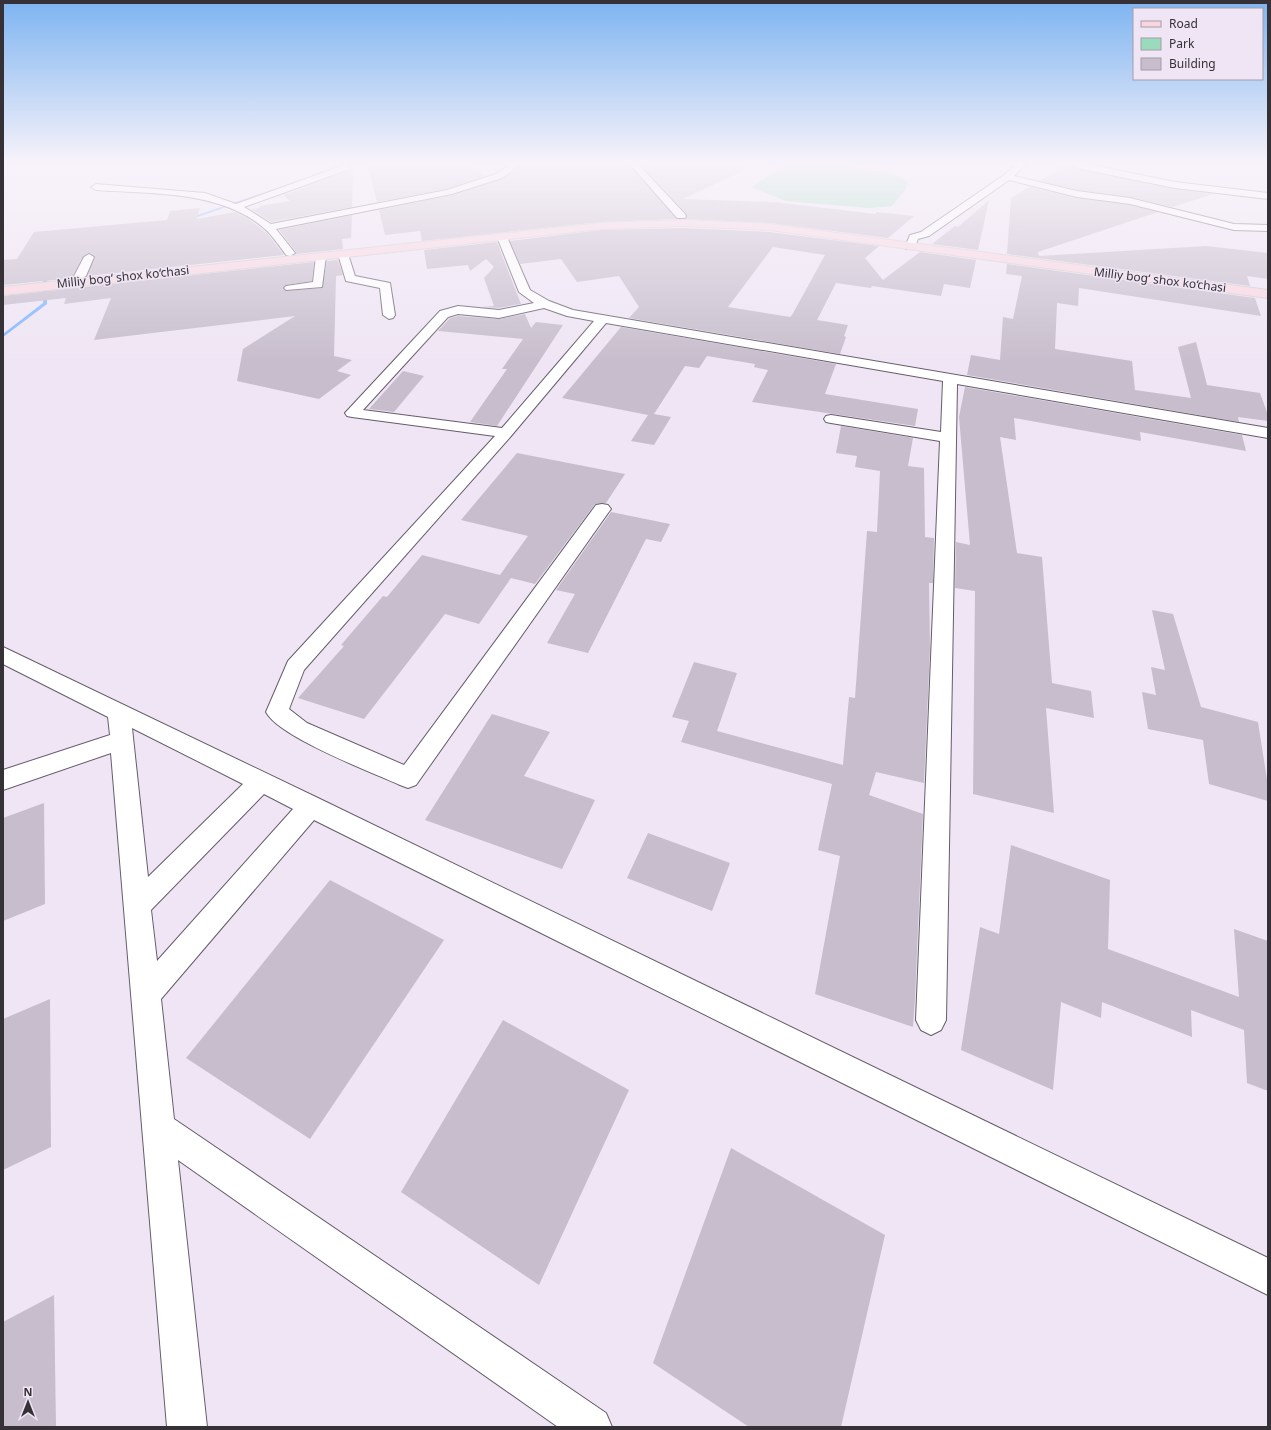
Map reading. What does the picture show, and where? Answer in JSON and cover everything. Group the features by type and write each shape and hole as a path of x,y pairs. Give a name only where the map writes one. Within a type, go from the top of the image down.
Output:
{"main road":[{"name":"Milliy bog‘ shox ko‘chasi","path":"63,281 80,276 516,229"},
{"name":"Milliy bog‘ shox ko‘chasi","path":"3,284 32,284 585,229"},
{"name":"Milliy bog‘ shox ko‘chasi","path":"783,229 1127,272 1268,287"},
{"name":"Milliy bog‘ shox ko‘chasi","path":"817,229 911,244"},
{"name":"Milliy bog‘ shox ko‘chasi","path":"1127,272 1268,294"},
{"name":"Milliy bog‘ shox ko‘chasi","path":"3,291 32,284"}],"street":[{"path":"270,229 290,253"},
{"path":"911,244 914,237 925,234 933,229"},
{"path":"502,237 525,292 544,304 571,313 1268,433"},
{"path":"343,254 350,279 386,285 389,315"},
{"path":"290,288 318,285 321,256"},
{"path":"80,276 89,257"},
{"path":"506,433 352,413 444,314 458,310 499,314 544,304"},
{"path":"602,319 506,433 295,666 277,712 299,729 408,778 602,509"},
{"path":"931,1020 950,379"},
{"path":"831,419 948,438"},
{"path":"3,655 120,726 261,782 1268,1277"},
{"path":"3,780 120,726"},
{"path":"120,726 187,1427"},
{"path":"137,906 261,782"},
{"path":"146,994 311,806"},
{"path":"158,1127 592,1427"}],"building":[{"path":"70,229 261,229 267,233 284,255 87,276 95,257 88,253 83,256 73,275 74,278 3,285 3,260 17,259 34,232"},
{"path":"351,229 351,238 342,239 343,249 296,254 279,230"},
{"path":"383,229 538,229 422,241 420,231 385,235"},
{"path":"700,229 769,232 879,246 865,258 883,280 920,252 976,260 970,288 944,284 941,296 872,286 871,288 836,283 817,320 848,325 844,336 846,337 840,354 629,318 639,307 619,276 577,282 561,259 520,264 510,241 601,230","holes":["773,247 825,255 790,317 728,307"]},
{"path":"814,229 899,229 888,238"},
{"path":"952,229 983,229 978,250 932,244"},
{"path":"1009,229 1108,229 1038,252 1039,256 1206,246 1268,253 1268,279 1247,276 1250,286 1007,254"},
{"path":"497,242 521,304 499,308 482,307 494,306 484,278 494,267 486,259 470,271 468,265 427,269 424,250"},
{"path":"338,260 343,275 336,276 334,356 352,360 337,371 351,375 319,399 237,381 243,349 295,316 94,340 111,298 64,304 66,298 3,305 3,296 314,262 312,281 286,285 282,288 286,291 322,288 327,261"},
{"path":"1007,264 1255,298 1261,316 1079,288 1078,306 1057,303 1055,349 1132,361 1135,390 1191,398 1178,347 1196,342 1207,385 1260,393 1268,415 1268,421 1238,417 1239,422 967,375 971,355 1000,360 1003,317 1013,319 1022,276 1006,274"},
{"path":"525,314 531,328 536,322 563,325 497,426 470,422 507,369 502,369 523,339 438,331 450,318 458,316 499,319"},
{"path":"621,327 836,364 825,394 918,409 915,426 752,402 768,370 754,367 755,364 707,356 699,368 685,366 654,414 671,417 654,445 631,441 648,415 562,398"},
{"path":"403,371 424,376 394,412 369,409"},
{"path":"965,387 1242,435 1246,451 1140,432 1141,441 1014,418 1016,440 1000,437 1017,553 1042,557 1052,683 1091,691 1094,718 1046,708 1054,813 973,794 975,591 955,588 956,542 970,545 959,417"},
{"path":"841,426 913,438 908,466 924,468 925,537 934,538 933,583 929,583 930,649 924,783 876,772 869,795 923,814 913,1027 815,994 840,856 818,850 832,784 681,742 689,721 672,717 694,662 737,673 717,731 843,765 849,697 855,698 867,531 877,532 880,471 855,467 857,456 836,453"},
{"path":"517,453 625,474 606,503 595,504 535,584 511,578 479,624 445,614 364,719 298,698 344,646 341,645 383,596 387,597 422,555 500,575 528,536 461,520"},
{"path":"611,512 670,524 661,542 646,539 588,653 547,643 575,594 556,590"},
{"path":"1152,610 1173,614 1201,707 1258,722 1268,786 1268,801 1209,784 1203,740 1148,729 1142,692 1156,695 1151,667 1165,670"},
{"path":"492,714 550,732 524,776 595,800 562,869 425,820"},
{"path":"44,803 45,904 3,921 3,818"},
{"path":"648,833 730,863 712,911 627,878"},
{"path":"1011,845 1110,880 1108,949 1239,997 1234,929 1268,941 1268,1091 1247,1083 1244,1030 1191,1010 1192,1037 1102,1002 1101,1018 1061,1002 1053,1090 961,1050 980,927 999,934"},
{"path":"330,880 444,940 310,1139 186,1058"},
{"path":"50,999 51,1147 3,1170 3,1019"},
{"path":"503,1020 629,1090 539,1285 401,1192"},
{"path":"731,1148 885,1235 841,1427 749,1427 653,1363"},
{"path":"54,1295 56,1427 3,1427 3,1322"}],"waterway":[{"path":"74,261 98,250"},
{"path":"3,336 45,303 45,279"}]}
